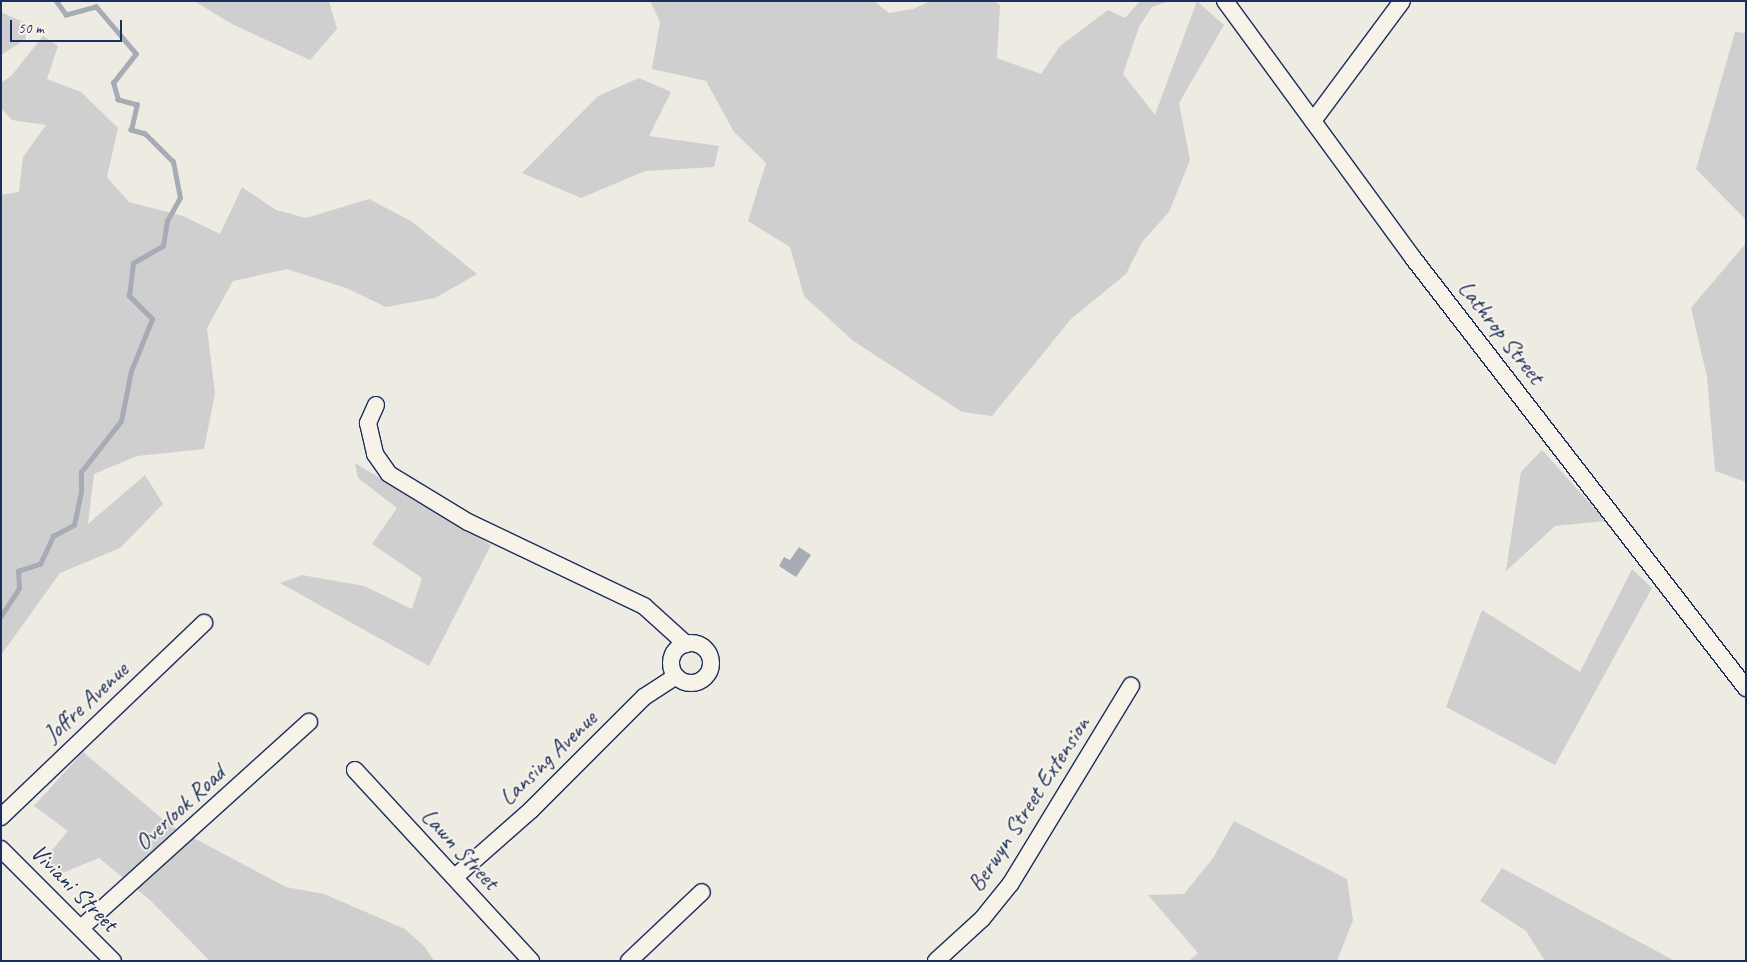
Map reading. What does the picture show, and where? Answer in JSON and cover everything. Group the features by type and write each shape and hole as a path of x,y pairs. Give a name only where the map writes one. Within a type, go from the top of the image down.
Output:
{"street":[{"name":"Lathrop Street","path":"1225,1 1413,258 1746,688"},
{"path":"1313,121 1402,1"},
{"path":"376,405 368,422 375,454 389,474 468,522 644,606 686,644 700,645 706,649 711,668 698,682 686,682 676,676 672,657 686,644"},
{"name":"Joffre Avenue","path":"1,817 204,623"},
{"name":"Lansing Avenue","path":"455,877 531,810 644,697 676,676"},
{"name":"Berwyn Street Extension","path":"936,961 982,919 1011,883 1131,686"},
{"name":"Overlook Road","path":"82,927 310,722"},
{"name":"Lawn Street","path":"355,770 530,961"},
{"name":"Viviani Street","path":"1,849 82,927 113,961"},
{"path":"629,961 702,892"}],"shaded area":[{"path":"194,1 329,1 337,29 310,60 232,24"},
{"path":"650,1 874,1 889,13 913,9 931,1 994,1 1000,5 997,58 1041,74 1060,46 1108,10 1125,18 1140,1 1169,1 1152,7 1139,27 1123,74 1155,115 1197,1 1224,25 1179,103 1190,160 1169,212 1142,242 1126,274 1071,319 992,416 962,412 852,340 804,296 790,247 748,221 766,163 734,132 706,81 652,69 660,22"},
{"path":"1,12 23,22 26,39 1,55"},
{"path":"1735,32 1746,33 1746,220 1696,169"},
{"path":"43,36 58,46 47,79 81,92 118,128 107,177 129,202 183,216 220,234 242,187 276,210 306,218 369,199 411,221 477,274 435,298 386,307 346,288 287,269 233,281 207,328 215,393 204,449 137,456 94,474 88,524 145,475 163,504 120,548 60,573 1,655 1,195 19,192 23,157 46,125 12,120 1,108 1,83 12,75"},
{"path":"639,78 671,92 649,136 719,146 714,167 645,171 581,198 522,173 598,96"},
{"path":"1746,243 1746,482 1715,471 1707,377 1691,308"},
{"path":"1542,450 1606,521 1555,526 1506,571 1521,472"},
{"path":"355,463 491,545 429,666 280,583 302,575 364,586 412,609 422,578 372,544 397,508 358,478"},
{"path":"799,547 811,555 796,577 779,566 784,557 790,560"},
{"path":"1632,569 1652,588 1555,765 1446,707 1482,610 1580,672"},
{"path":"83,752 171,826 286,887 324,894 405,929 425,947 434,961 210,961 150,900 99,858 55,876 43,861 68,831 34,806"},
{"path":"1234,821 1347,879 1353,920 1337,961 1189,961 1198,953 1148,895 1184,894 1213,858"},
{"path":"1502,868 1675,961 1545,961 1526,931 1480,901"}],"waterway":[{"path":"1,616 19,588 18,571 40,564 53,536 74,525 81,492 81,472 121,421 131,371 152,319 129,296 133,263 163,246 167,221 180,198 173,162 145,134 131,130 137,105 118,100 113,83 136,54 96,7 66,15 56,1"}]}
